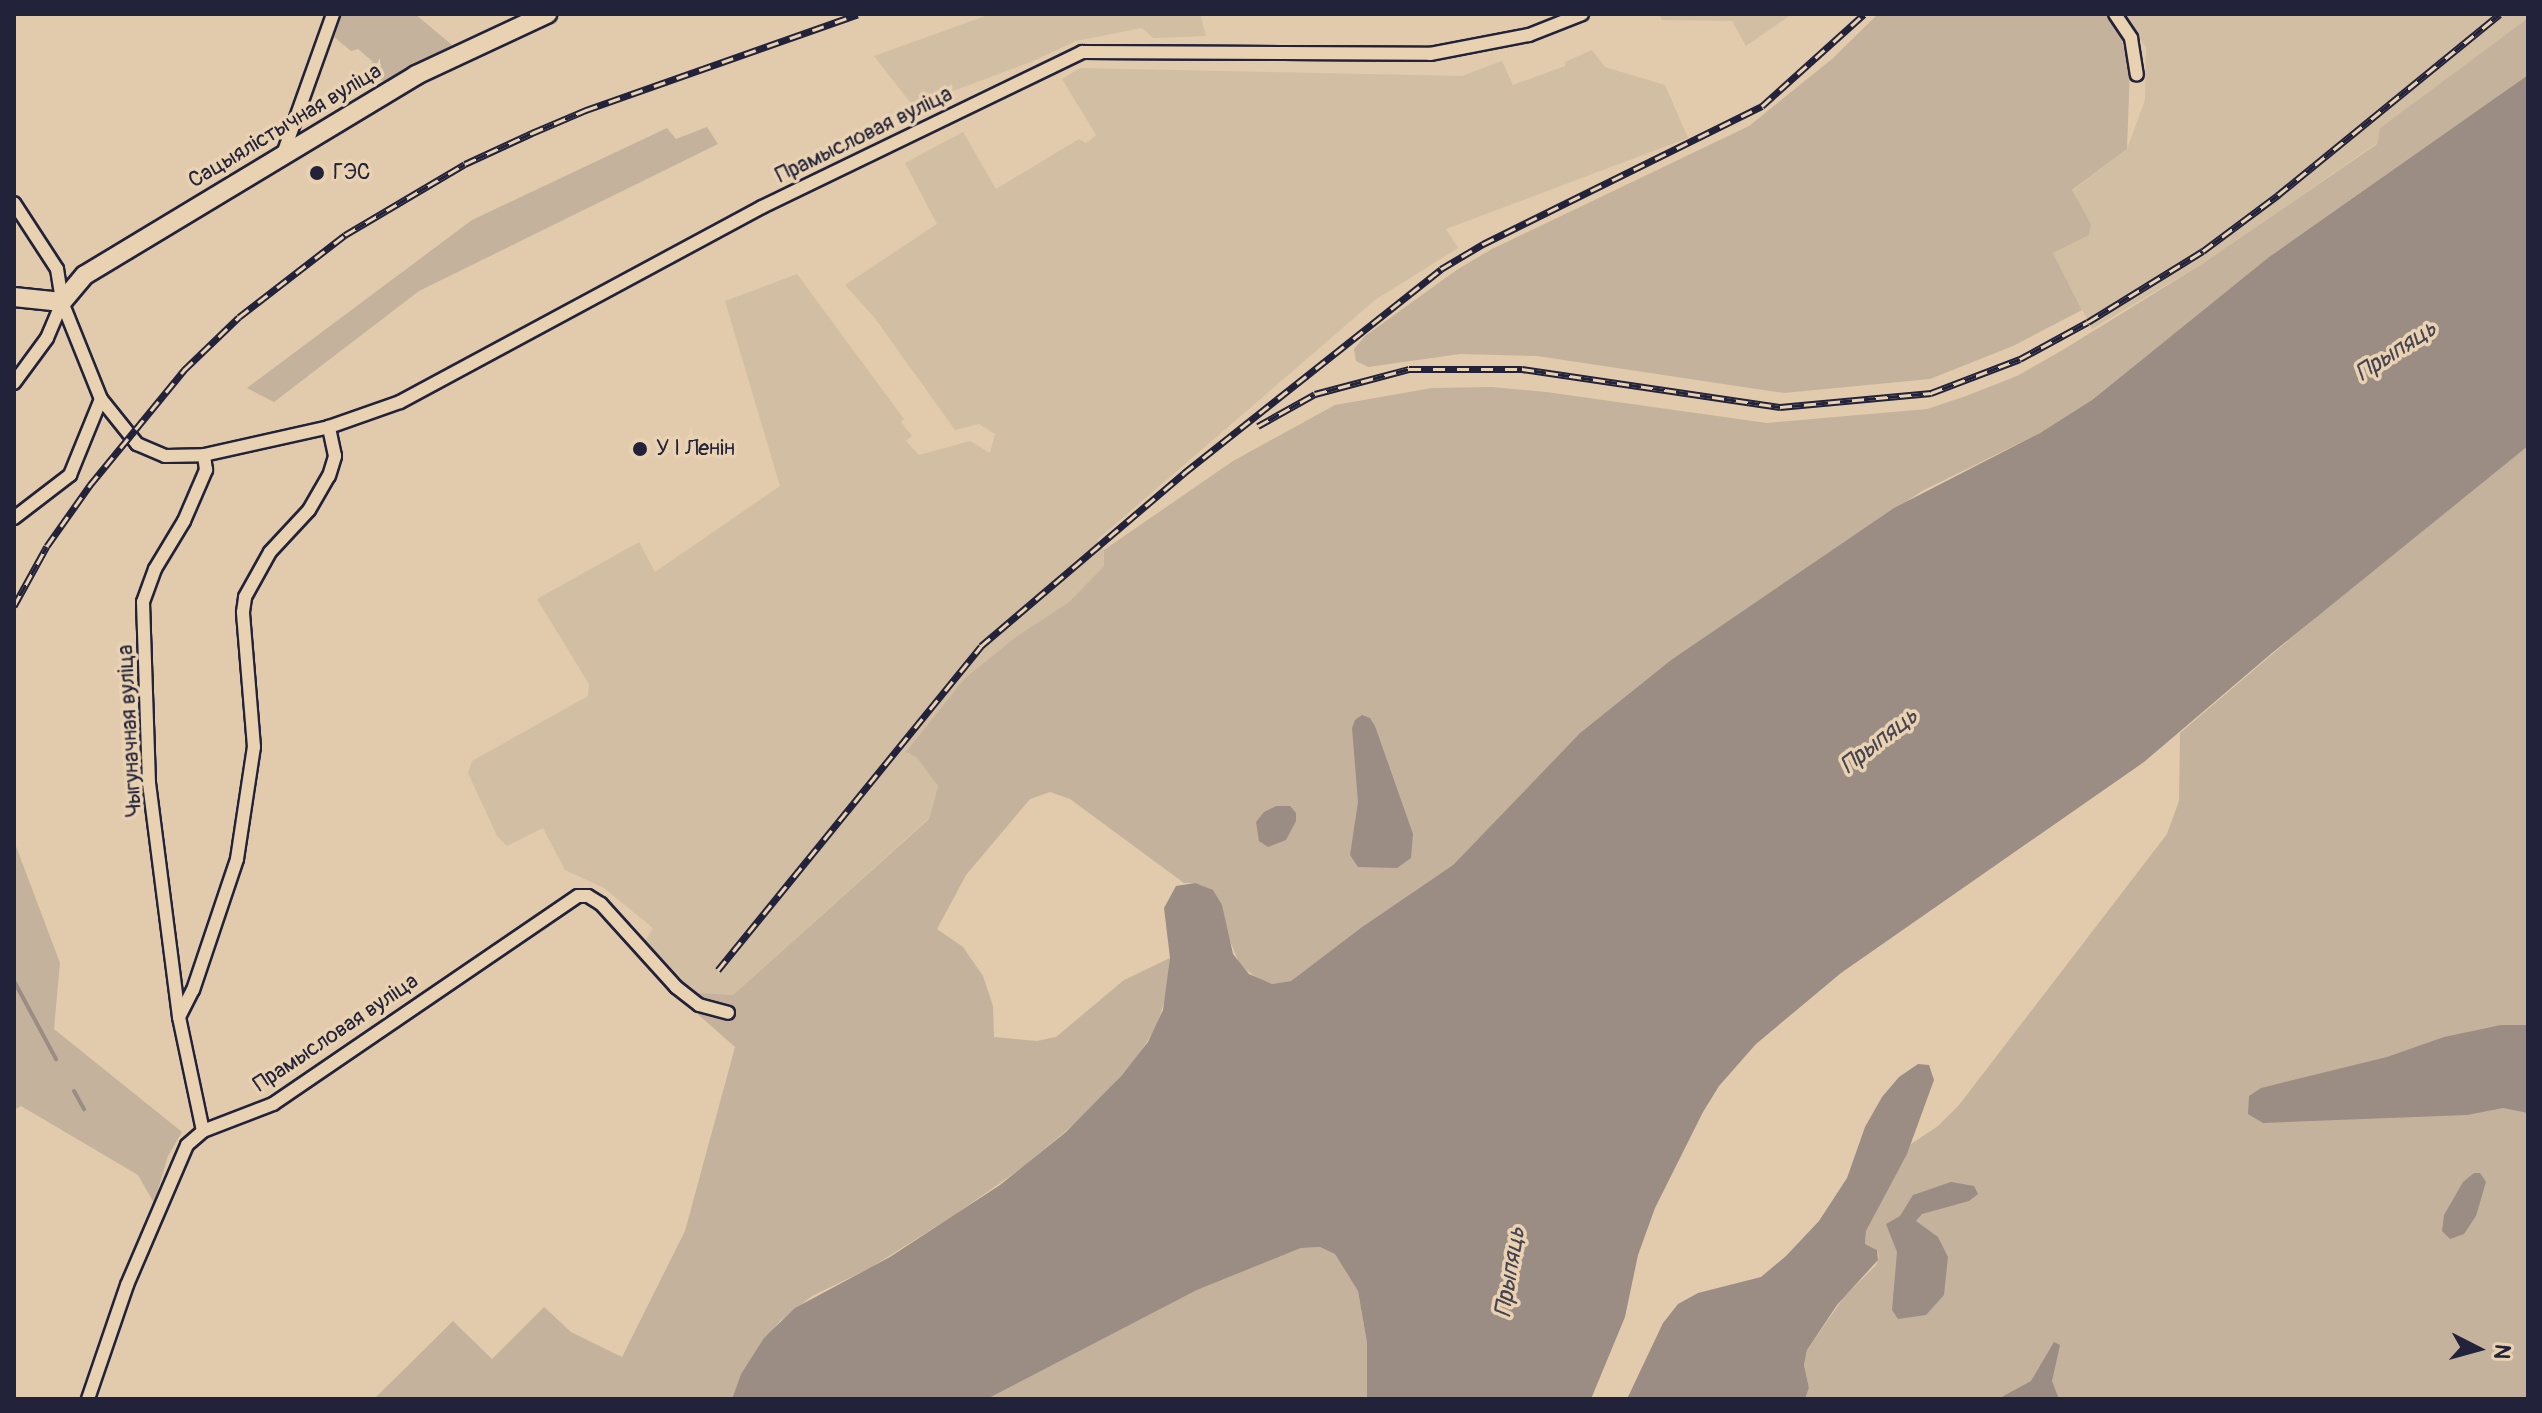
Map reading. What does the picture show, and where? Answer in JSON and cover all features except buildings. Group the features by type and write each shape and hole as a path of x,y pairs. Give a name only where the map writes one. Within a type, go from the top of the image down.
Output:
{"street":[{"path":"283,154 333,14"},
{"name":"Сацыялістычная вуліца","path":"14,383 47,338 62,302 85,275 416,75 547,14"},
{"name":"Прамысловая вуліца","path":"14,203 57,269 62,302 101,399 137,444 165,456 204,455 329,427 400,402 765,205 1082,52 1430,54 1529,35 1582,14"},
{"path":"2115,14 2131,38 2137,75"},
{"path":"14,297 62,302"},
{"path":"14,518 70,475 101,399"},
{"path":"179,1017 193,990 237,859 254,747 243,612 245,597 270,552 309,510 329,476 335,456 329,427"},
{"name":"Чыгуначная вуліца","path":"203,1131 179,1017 149,783 143,602 155,569 184,521 206,470 204,455"},
{"name":"Прамысловая вуліца","path":"203,1131 273,1104 571,900 588,896 601,904 676,987 699,1005 728,1013"},
{"path":"88,1399 127,1285 180,1158 203,1131"}],"shaded area":[{"path":"342,14 415,14 458,50 387,85 371,70 372,61 358,49 351,51 334,37"},
{"path":"991,14 1200,14 1206,36 1153,38 1142,28 1076,41 1031,62 913,106 874,56"},
{"path":"1659,14 1792,14 1746,46 1732,21 1662,20"},
{"path":"1878,14 2106,14 2120,36 2130,66 2127,149 2072,190 2091,224 2089,235 2053,253 2082,310 2013,346 1930,379 1784,393 1537,356 1460,354 1368,367 1356,361 1354,349 1365,336 1458,269 1492,249 1749,126 1832,59"},
{"path":"2124,14 2528,14 2528,18 2380,128 2377,143 2205,262 2092,329 2053,253 2089,235 2091,224 2072,191 2127,149 2145,100 2146,48"},
{"path":"2528,18 2528,75 2269,257 2092,400 2040,433 1922,491 1671,660 1580,733 1453,865 1362,927 1291,981 1272,984 1261,981 1240,965 1225,929 1195,883 1184,883 1070,799 1050,792 1030,799 966,875 937,929 963,947 983,976 993,1006 994,1037 1037,1041 1056,1037 1124,980 1170,958 1167,992 1157,1026 1136,1059 1086,1114 1023,1167 870,1268 812,1296 779,1322 741,1374 732,1399 374,1399 453,1321 492,1359 544,1307 571,1332 622,1357 685,1231 735,1047 676,995 680,983 699,993 733,995 929,819 938,786 917,758 906,752 965,678 1017,636 1069,602 1104,566 1104,550 1233,461 1335,405 1432,388 1492,387 1546,392 1767,423 1927,409 1966,396 2017,376 2205,262 2377,144 2380,128"},
{"path":"1592,50 1605,67 1665,85 1688,138 1446,229 1458,248 1375,300 1097,540 1104,550 1104,566 1069,602 1017,636 965,678 907,753 917,758 938,786 929,818 733,995 699,993 680,983 645,941 653,928 604,888 565,870 543,828 507,846 497,836 468,773 472,761 588,696 589,684 537,599 639,542 655,572 780,486 725,301 797,274 904,419 901,422 912,436 906,441 919,455 970,441 990,453 995,434 979,424 955,430 874,317 845,285 937,224 905,163 963,132 996,189 1079,139 1086,143 1096,135 1062,79 1080,68 1462,76 1502,61 1513,85 1565,66 1565,62"},
{"path":"707,127 718,144 419,291 274,402 247,388 472,220 667,128 676,139"},
{"path":"2528,446 2528,1399 1805,1399 1809,1388 1804,1365 1807,1350 1844,1297 1876,1265 1879,1256 1877,1250 1865,1244 1866,1231 1911,1144 1938,1126 1959,1105 2167,834 2179,801 2180,733 2330,605"},
{"path":"14,841 60,963 54,1029 182,1132 168,1156 154,1203 138,1175 21,1106 14,1110"},
{"path":"1320,1247 1335,1253 1358,1291 1367,1343 1367,1399 987,1399 1197,1290 1301,1248"}],"water":[{"name":"Прыпяць","path":"2528,75 2528,446 2272,653 2144,762 1841,973 1756,1044 1719,1086 1655,1208 1638,1255 1625,1317 1591,1399 1367,1399 1367,1343 1358,1291 1335,1254 1320,1247 1301,1248 1197,1290 987,1399 732,1399 741,1374 764,1338 795,1308 890,1257 1000,1185 1066,1132 1122,1075 1148,1042 1163,1010 1170,958 1164,908 1176,886 1195,883 1213,890 1222,905 1233,954 1249,974 1272,984 1291,981 1362,927 1453,865 1580,733 1671,660 1894,508 2040,433 2092,400 2269,257"},
{"path":"1362,715 1370,718 1375,726 1413,834 1411,858 1397,868 1358,867 1350,855 1358,802 1352,728 1355,720"},
{"path":"1276,806 1290,806 1296,813 1296,821 1286,840 1268,847 1259,841 1256,822 1264,812"},
{"path":"2501,1025 2528,1025 2528,1113 2503,1108 2467,1115 2263,1123 2248,1114 2249,1096 2261,1088 2387,1057 2444,1037"},
{"path":"1918,1064 1929,1065 1934,1080 1907,1154 1866,1231 1865,1244 1877,1250 1878,1260 1837,1305 1807,1350 1804,1365 1809,1388 1805,1399 1627,1399 1663,1323 1678,1304 1698,1293 1761,1277 1819,1221 1847,1178 1865,1127 1882,1097 1899,1077"},
{"path":"2474,1173 2480,1173 2486,1182 2476,1216 2464,1234 2450,1239 2442,1231 2444,1215 2463,1182"},
{"path":"1951,1182 1974,1186 1978,1194 1969,1201 1922,1214 1916,1221 1938,1237 1948,1257 1944,1295 1926,1315 1898,1319 1892,1310 1897,1252 1886,1224 1900,1216 1913,1195"},
{"path":"2054,1342 2060,1345 2052,1381 2059,1399 1998,1399 2031,1381"}],"waterway":[{"path":"14,981 56,1059"},
{"path":"74,1091 84,1109"}],"railway":[{"path":"14,606 47,546 90,485 184,370 239,317 345,235 465,164 532,133 586,110 858,14"},
{"path":"718,970 981,646 1184,473 1441,269 1483,244 1762,106 1864,14"},
{"path":"1258,426 1315,394 1409,369 1522,369 1780,407 1931,393 2020,359 2088,322 2203,251 2278,195 2500,14"}],"place":[{"name":"ГЭС","path":"317,173"},
{"name":"У І Ленін","path":"640,449"}]}
